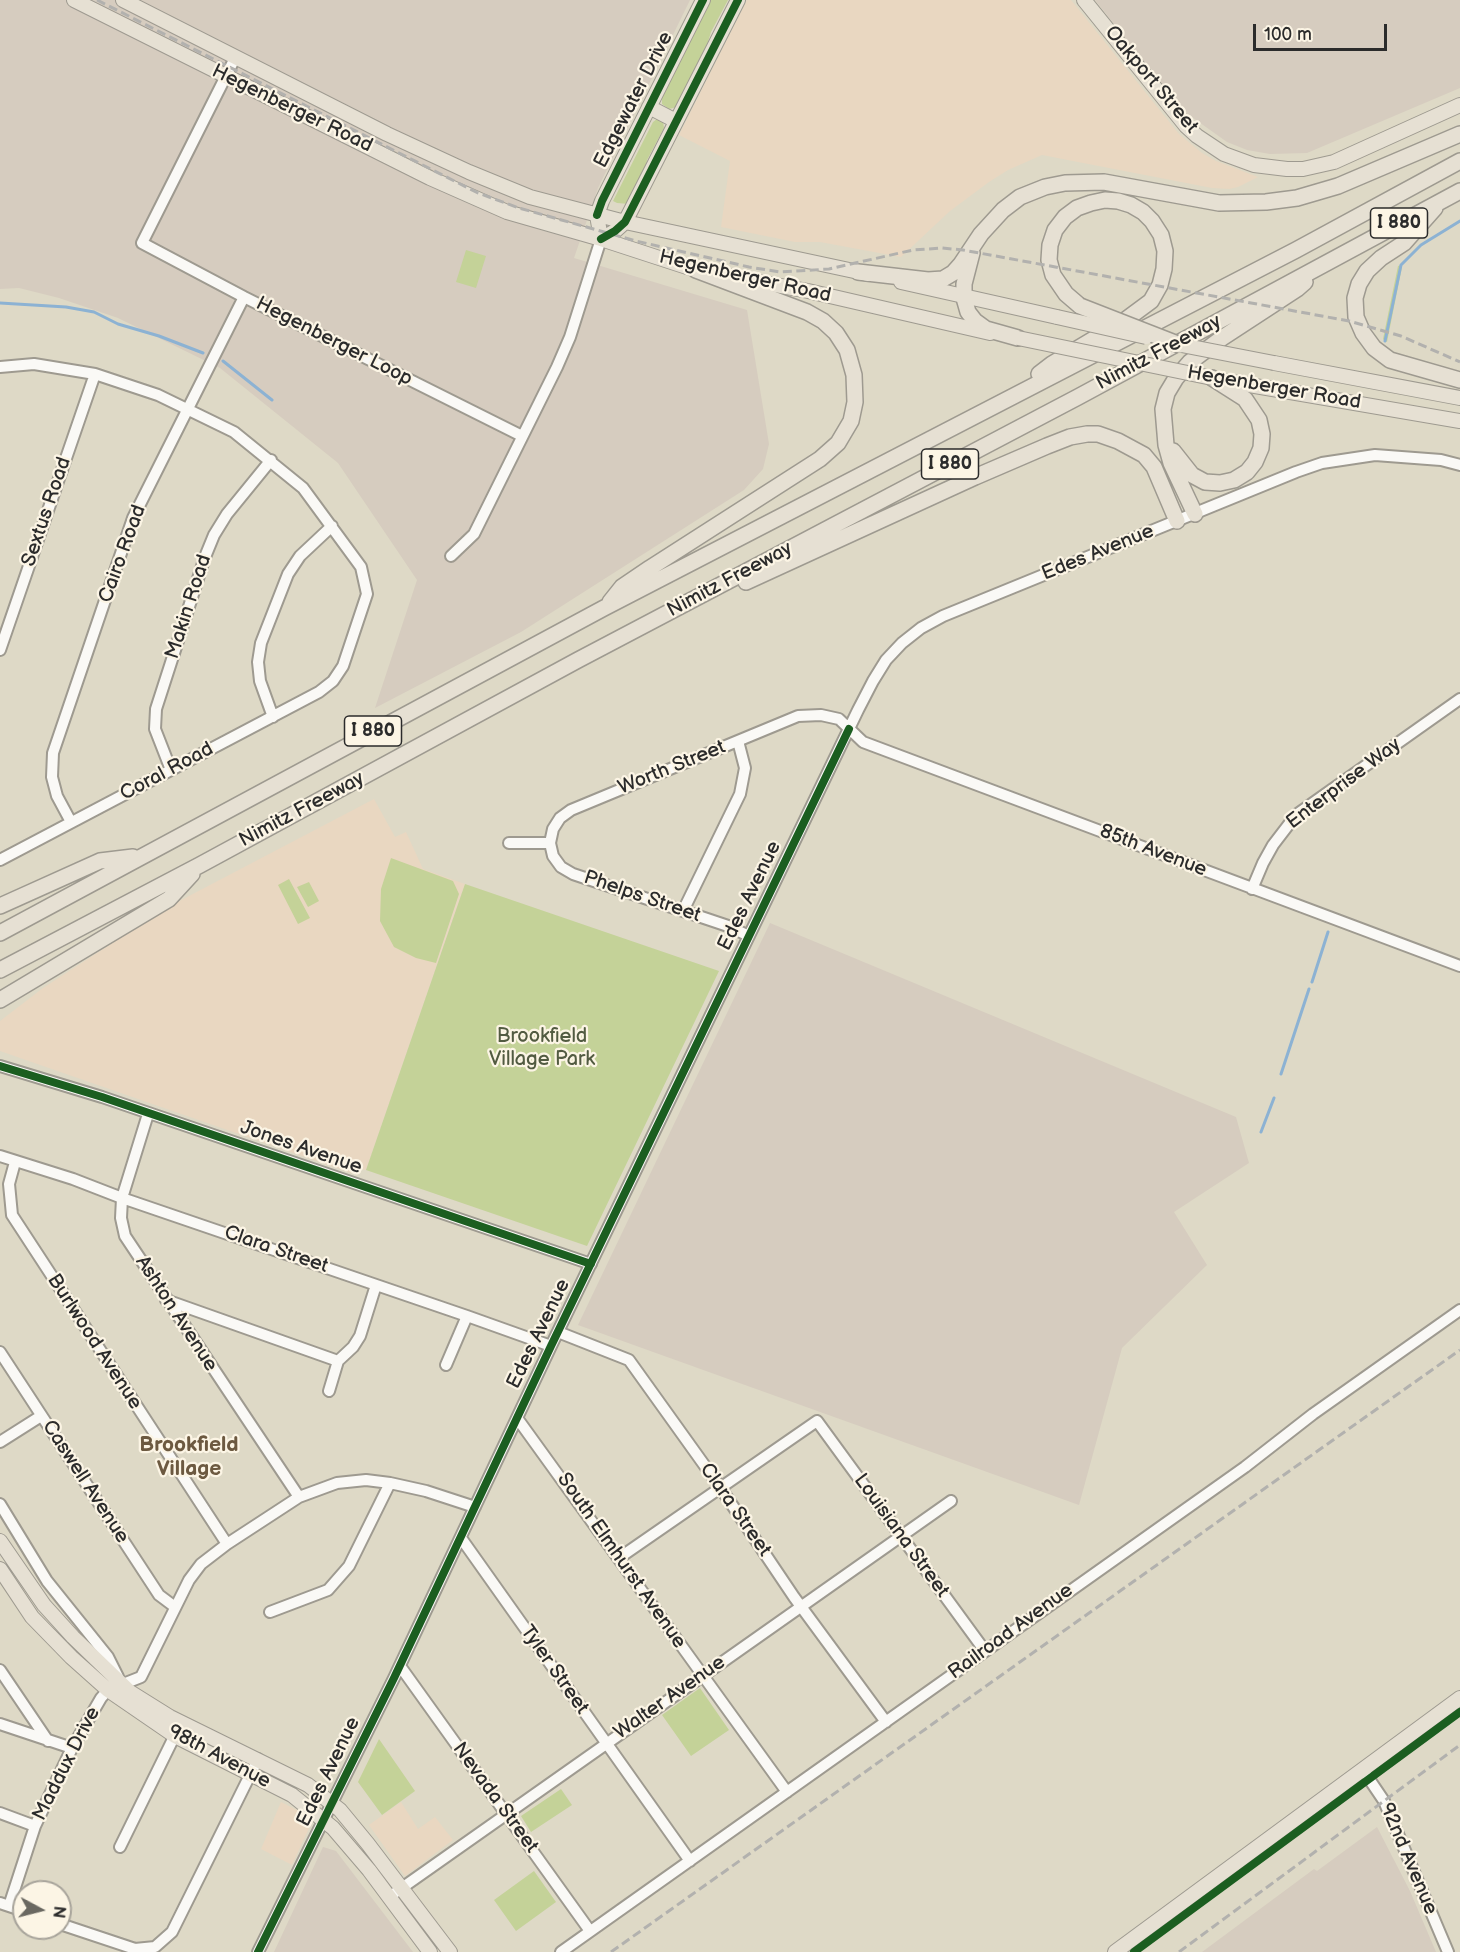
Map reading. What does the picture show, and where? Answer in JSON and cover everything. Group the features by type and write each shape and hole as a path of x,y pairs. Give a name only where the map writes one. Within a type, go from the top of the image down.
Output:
{"highway":[{"path":"858,272 928,280 943,279 953,273 981,234 1003,210 1020,197 1045,187 1065,183 1104,182 1219,203 1266,202 1297,198 1338,186 1460,134"},
{"name":"Nimitz Freeway","path":"0,933 604,608 780,519 1296,250 1460,161"},
{"name":"Nimitz Freeway","path":"0,970 200,865 578,660 1078,397 1460,191"},
{"path":"1011,397 1052,364 1125,321 1151,301 1160,285 1165,251 1161,235 1152,221 1143,212 1118,201 1105,200 1091,203 1077,208 1065,217 1055,230 1050,245 1049,260 1053,275 1066,294 1080,306 1180,345"},
{"path":"1441,201 1404,243 1381,258 1367,272 1359,284 1355,298 1356,316 1363,333 1374,348 1390,360 1460,380"},
{"path":"981,234 968,267 964,297 968,312 986,329 1018,338"},
{"path":"1195,514 1171,463 1163,426 1163,410 1167,393 1190,362 1297,289 1322,265"},
{"path":"604,608 622,587 820,459 838,443 851,421 855,402 854,375 848,350 836,333 823,321 807,312 696,270"},
{"path":"1163,426 1174,453 1191,475 1205,482 1220,483 1234,480 1247,472 1255,462 1261,448 1262,434 1259,420 1245,399 1212,378"},
{"path":"578,660 975,477 1070,437 1098,434 1144,455 1154,467 1177,521"},
{"path":"0,906 100,861 142,856"},
{"path":"0,1000 169,899 200,865"}],"main road":[{"name":"Hegenberger Road","path":"74,0 225,77 479,201 532,220 601,239 696,270 808,291 943,323 1212,378 1460,421"},
{"name":"Hegenberger Road","path":"123,0 387,134 530,197 625,222 1180,345 1460,398"},
{"name":"Edgewater Drive","path":"597,215 703,0"},
{"path":"597,215 601,239 625,222 738,0"},
{"name":"Oakport Street","path":"1084,0 1186,126 1217,150 1254,165 1303,169 1334,162 1460,105"},
{"path":"649,107 676,121"},
{"name":"98th Avenue","path":"0,1541 44,1605 130,1692 178,1729 258,1759 309,1785 332,1803 364,1838 450,1952"},
{"name":"98th Avenue","path":"0,1569 32,1617 70,1657 108,1690 291,1795 336,1830 430,1952"},
{"path":"1115,1952 1460,1698"}],"street":[{"name":"Hegenberger Loop","path":"235,58 142,243 244,297 522,436"},
{"path":"451,556 474,534 564,352 601,239"},
{"name":"Cairo Road","path":"71,822 57,796 52,777 53,753 133,518 244,297"},
{"path":"0,367 34,364 95,374 137,387 187,408 234,432 303,488 332,526 300,556 288,574 261,643 258,662 260,681 273,717"},
{"name":"Sextus Road","path":"0,650 95,374"},
{"name":"Edes Avenue","path":"258,1952 400,1666 551,1346 849,729 886,660 921,628 943,616 1322,463 1375,455 1441,459 1460,465"},
{"name":"Makin Road","path":"171,770 155,729 156,709 205,557 214,535 227,514 271,460"},
{"name":"Coral Road","path":"0,860 273,717 319,692 333,681 343,666 367,594 361,567 332,526"},
{"name":"Enterprise Way","path":"1252,889 1273,845 1296,815 1460,699"},
{"name":"Worth Street","path":"550,843 553,829 560,818 571,810 798,716 810,714 839,719 849,729"},
{"name":"85th Avenue","path":"849,729 863,742 1460,966"},
{"path":"683,911 740,794 745,768 738,741"},
{"path":"508,843 550,843"},
{"name":"Phelps Street","path":"550,843 553,856 561,867 573,874 728,926 749,936"},
{"name":"Jones Avenue","path":"0,1066 591,1264"},
{"name":"Ashton Avenue","path":"148,1114 122,1198 121,1218 125,1236 298,1497"},
{"name":"Clara Street","path":"0,1156 74,1179 122,1198 551,1346"},
{"name":"Burlwood Avenue","path":"15,1162 9,1184 12,1215 227,1544"},
{"path":"329,1392 338,1361 353,1347 360,1336 376,1285"},
{"path":"166,1300 338,1361"},
{"name":"Railroad Avenue","path":"561,1952 1245,1467 1313,1414 1460,1310"},
{"path":"446,1365 467,1316"},
{"name":"Clara Street","path":"558,1332 628,1360 886,1722"},
{"name":"Caswell Avenue","path":"0,1352 159,1595 175,1607"},
{"path":"0,1442 41,1416"},
{"name":"South Elmhurst Avenue","path":"517,1418 787,1792"},
{"name":"Louisiana Street","path":"720,1487 817,1421 985,1651"},
{"name":"Maddux Drive","path":"5,1905 35,1826 72,1748 100,1698 108,1690 141,1677 189,1580 201,1564 298,1497 338,1483 366,1480 390,1483 426,1491 475,1507"},
{"path":"270,1612 328,1590 349,1566 390,1483"},
{"path":"620,1558 720,1487"},
{"name":"Walter Avenue","path":"389,1898 951,1501"},
{"name":"98th Avenue","path":"0,1504 47,1581 108,1657 123,1685"},
{"name":"Tyler Street","path":"461,1538 690,1861"},
{"name":"Nevada Street","path":"400,1666 590,1931"},
{"path":"0,1670 48,1741"},
{"path":"0,1724 72,1748"},
{"path":"120,1847 178,1729"},
{"path":"72,1928 135,1949 155,1947 172,1932 258,1759"},
{"name":"92nd Avenue","path":"1363,1770 1384,1801 1448,1952"},
{"path":"0,1813 35,1826"}],"shaded area":[{"path":"0,0 690,0 598,188 574,258 747,310 769,444 763,469 744,490 521,632 375,708 417,580 338,463 220,368 118,318 59,298 19,288 0,289"},
{"path":"747,0 1071,0 1179,134 1216,161 1258,177 1238,187 1212,188 1042,155 1008,170 989,182 950,211 901,257 820,242 795,242 721,227 730,161 679,135"},
{"path":"1095,0 1460,0 1460,88 1307,153 1270,154 1247,150 1227,142 1182,110"},
{"path":"374,799 395,837 406,832 423,869 465,884 366,1170 360,1169 354,1174 0,1051 0,1021 43,988 168,907"},
{"path":"770,923 1236,1117 1249,1163 1174,1212 1207,1265 1122,1348 1079,1505 578,1325"},
{"path":"281,1802 305,1814 310,1826 292,1865 261,1849"},
{"path":"401,1802 418,1829 435,1817 453,1840 405,1876 369,1825"},
{"path":"1377,1827 1410,1891 1436,1952 1202,1952 1314,1869 1317,1871"},
{"path":"323,1847 336,1851 413,1952 274,1952"}],"green space":[{"path":"710,0 728,0 711,32 704,55 677,107 669,109 662,104 662,95"},
{"path":"657,119 663,121 664,128 647,160 646,168 629,204 613,201 653,122"},
{"path":"466,250 486,256 476,288 456,282"},
{"path":"1401,265 1387,342 1383,339 1398,266"},
{"path":"391,858 453,881 459,894 436,963 416,958 394,947 380,921 381,889"},
{"path":"289,879 310,918 298,924 278,885"},
{"path":"309,882 319,901 308,907 297,887"},
{"name":"Brookfield Village Park","path":"465,884 719,971 587,1246 366,1170"},
{"path":"700,1688 729,1730 691,1756 662,1715"},
{"path":"379,1739 415,1791 382,1815 358,1782"},
{"path":"561,1789 572,1805 531,1832 521,1816"},
{"path":"534,1871 556,1902 516,1931 494,1900"}],"waterway":[{"path":"1385,341 1401,265 1421,245 1460,221"},
{"path":"0,303 66,307 94,312 118,324 159,336 203,353"},
{"path":"223,361 272,400"},
{"path":"1312,982 1328,932"},
{"path":"1281,1074 1309,989"},
{"path":"1261,1132 1274,1098"}],"railway":[{"path":"97,0 478,193 519,208 636,241 780,272 829,269 913,250 942,248 963,250 1349,321 1401,336 1460,362"},
{"path":"611,1952 1460,1350"},
{"path":"1137,1952 1460,1715"},
{"path":"1179,1952 1460,1745"}],"cycle path":[{"path":"597,215 703,0"},
{"path":"601,239 625,222 738,0"},
{"path":"258,1952 394,1678 551,1346 849,729"},
{"path":"0,1066 102,1097 591,1264"},
{"path":"1134,1952 1460,1712"}],"district":[{"name":"Brookfield Village","path":"189,1458"}]}
